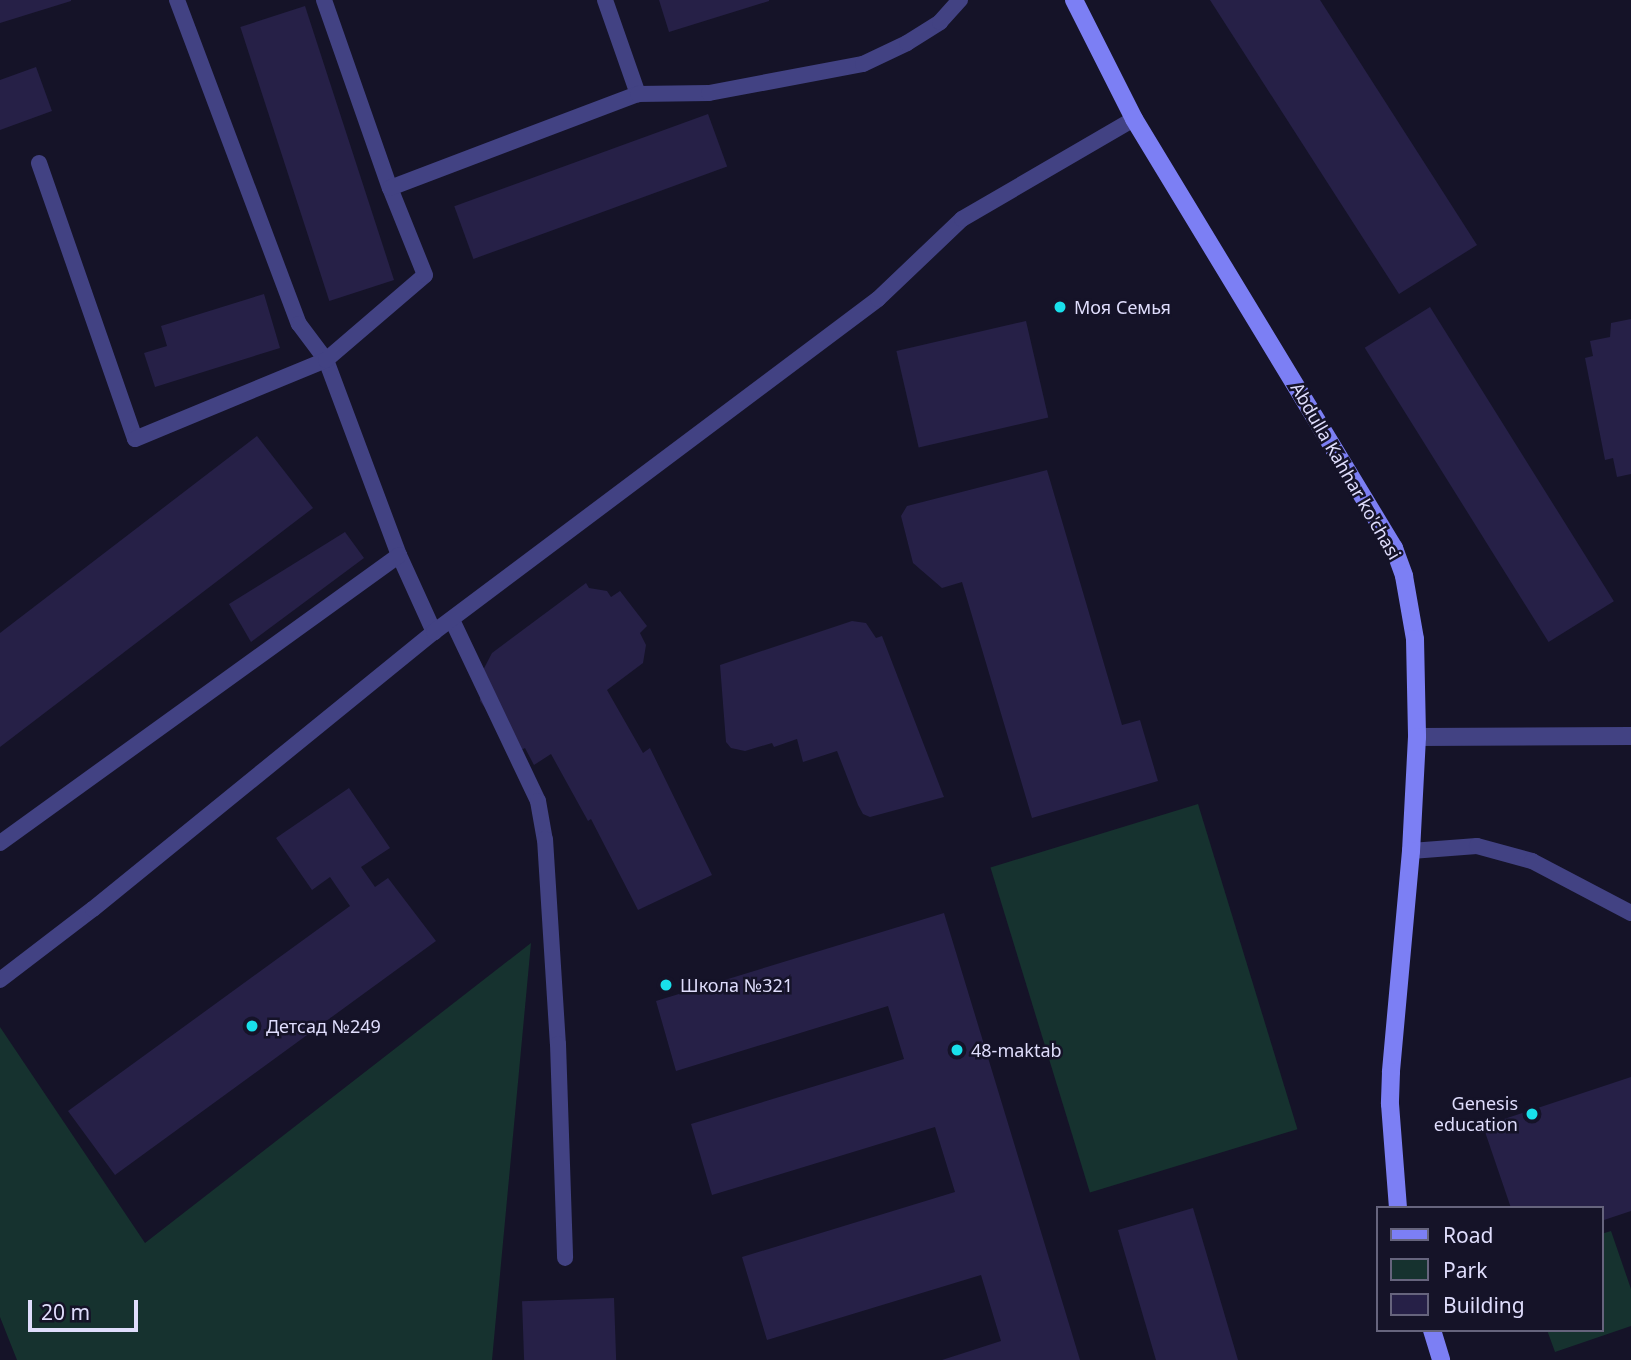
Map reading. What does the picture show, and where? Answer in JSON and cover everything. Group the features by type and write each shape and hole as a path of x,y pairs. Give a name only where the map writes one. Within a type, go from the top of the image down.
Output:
{"street":[{"name":"Abdulla Kahhar ko'chasi","path":"1074,0 1134,119 1394,548 1411,609 1417,669 1417,737 1411,851 1390,1104 1398,1206"},
{"path":"1417,737 1631,736"},
{"path":"1433,1332 1441,1360"}],"lane":[{"path":"184,0 177,0 299,324 326,360 400,555 434,632"},
{"path":"39,163 135,439 326,360 425,275 390,188 324,0"},
{"path":"605,0 638,94"},
{"path":"390,188 638,94 709,93 863,64 907,43 940,22 960,0"},
{"path":"0,980 93,909 434,632 878,299 962,219 1134,119"},
{"path":"0,843 400,555"},
{"path":"452,620 538,801 545,839 558,1044 565,1258"},
{"path":"1411,851 1477,846 1532,861 1631,913"}],"green space":[{"path":"1198,804 1297,1129 1090,1193 990,867"},
{"path":"531,943 492,1360 17,1360 0,1317 0,1027 145,1243"},
{"path":"1611,1231 1631,1289 1631,1326 1555,1352 1548,1332 1603,1332 1603,1233"}],"building":[{"path":"0,0 71,0 71,1 0,23"},
{"path":"659,0 769,0 769,1 669,32"},
{"path":"1210,0 1320,0 1477,245 1399,294"},
{"path":"305,6 394,280 329,301 240,27"},
{"path":"36,67 52,111 0,130 0,80"},
{"path":"708,114 727,167 473,259 454,206"},
{"path":"264,294 280,348 155,387 144,353 167,346 161,326"},
{"path":"1430,307 1614,601 1549,642 1365,348"},
{"path":"1631,319 1631,474 1617,477 1613,458 1605,460 1585,358 1593,356 1590,341 1610,337 1611,323"},
{"path":"1026,321 1048,417 919,447 896,351"},
{"path":"257,436 313,508 0,747 0,633"},
{"path":"1047,470 1122,725 1140,720 1158,781 1032,818 962,582 942,588 913,563 901,516 907,506"},
{"path":"345,532 364,558 251,642 229,604"},
{"path":"586,583 589,588 607,591 611,597 620,591 647,626 640,633 646,645 643,663 607,690 643,753 650,748 712,875 638,910 591,819 588,821 551,754 534,765 525,748 517,752 480,701 481,674 492,653"},
{"path":"852,621 866,623 876,638 882,636 944,797 870,817 863,814 858,805 837,751 803,762 797,739 774,747 772,743 745,751 731,748 726,742 720,665"},
{"name":"Детсад №249","path":"349,788 390,848 361,867 375,887 388,878 436,941 115,1175 68,1111 350,906 330,877 312,890 276,838"},
{"path":"944,913 1080,1360 942,1360 1001,1341 981,1275 767,1340 742,1257 955,1192 935,1127 712,1195 691,1124 904,1059 888,1006 676,1071 656,1001"},
{"path":"1631,1077 1631,1211 1603,1220 1603,1206 1510,1206 1483,1126"},
{"path":"1193,1208 1238,1360 1156,1360 1118,1230"},
{"path":"614,1298 616,1360 524,1360 522,1301"}],"place":[{"name":"Моя Семья","path":"1060,307"},
{"name":"Школа №321","path":"666,985"},
{"name":"Детсад №249","path":"252,1026"},
{"name":"48-maktab","path":"957,1050"},
{"name":"Genesis education","path":"1532,1114"}]}
